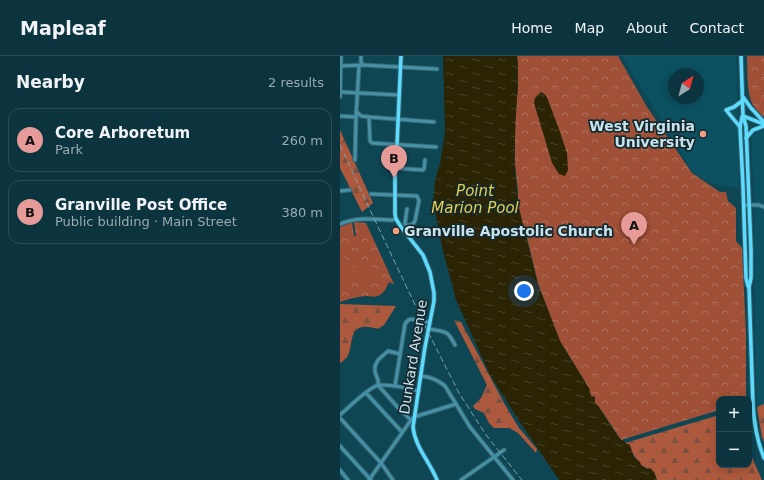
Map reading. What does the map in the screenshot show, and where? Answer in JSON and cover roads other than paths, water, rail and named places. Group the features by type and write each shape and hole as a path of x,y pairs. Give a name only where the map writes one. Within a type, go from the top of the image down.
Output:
{"main road":[{"path":"396,219 395,168 401,56"},
{"path":"741,56 742,101 743,116 746,126 750,205 751,278 749,287 752,390 754,420 764,458"},
{"path":"742,96 764,124"},
{"path":"740,127 726,110 734,107 742,101"},
{"path":"743,116 764,124"},
{"path":"743,116 740,127 746,278 749,287"},
{"path":"746,138 753,130 764,124"},
{"name":"Dunkard Avenue","path":"396,219 422,255 430,272 434,293 434,301 413,427 414,436 437,480"}],"street":[{"path":"340,97 341,56"},
{"path":"355,160 357,93 361,56"},
{"path":"340,66 437,69"},
{"path":"340,92 399,95"},
{"path":"356,111 361,116"},
{"path":"340,116 361,116 434,122"},
{"path":"370,117 370,141 372,143 436,148"},
{"path":"395,168 423,170 425,160"},
{"path":"340,191 350,190"},
{"path":"370,194 417,196 419,198 414,224 406,225 402,228"},
{"path":"744,205 759,205 764,207"},
{"path":"406,225 404,220 407,209"},
{"path":"340,224 357,219 396,219"},
{"path":"395,386 406,321 412,319 430,322"},
{"path":"429,329 446,332 455,344"},
{"path":"400,354 385,353 378,360 375,366 375,372 378,385 411,420"},
{"path":"422,376 434,378 446,386 470,427 512,480"},
{"path":"393,480 381,463 340,416 366,393 378,385 395,386 419,391"},
{"path":"366,393 402,432"},
{"path":"340,446 370,480 402,432 414,417 456,404"},
{"path":"464,479 504,450"},
{"path":"340,470 348,480"}],"water":[{"name":"Point Marion Pool","path":"443,56 517,56 518,77 515,158 518,204 538,284 560,341 590,390 589,392 591,396 595,397 595,403 621,440 629,444 635,458 641,465 647,469 650,468 654,472 657,480 560,480 519,421 490,375 456,300 443,251 433,202 435,180 440,163 445,132"},
{"path":"541,92 546,95 567,153 568,170 565,176 559,174 552,163 534,103 535,98"}],"railway":[{"path":"340,145 428,332 459,393 486,435 522,480"}],"place":[{"name":"West Virginia University","path":"703,134"},
{"name":"Granville Post Office","path":"394,178"},
{"name":"Granville Apostolic Church","path":"396,231"},
{"name":"Core Arboretum","path":"634,245"}]}
